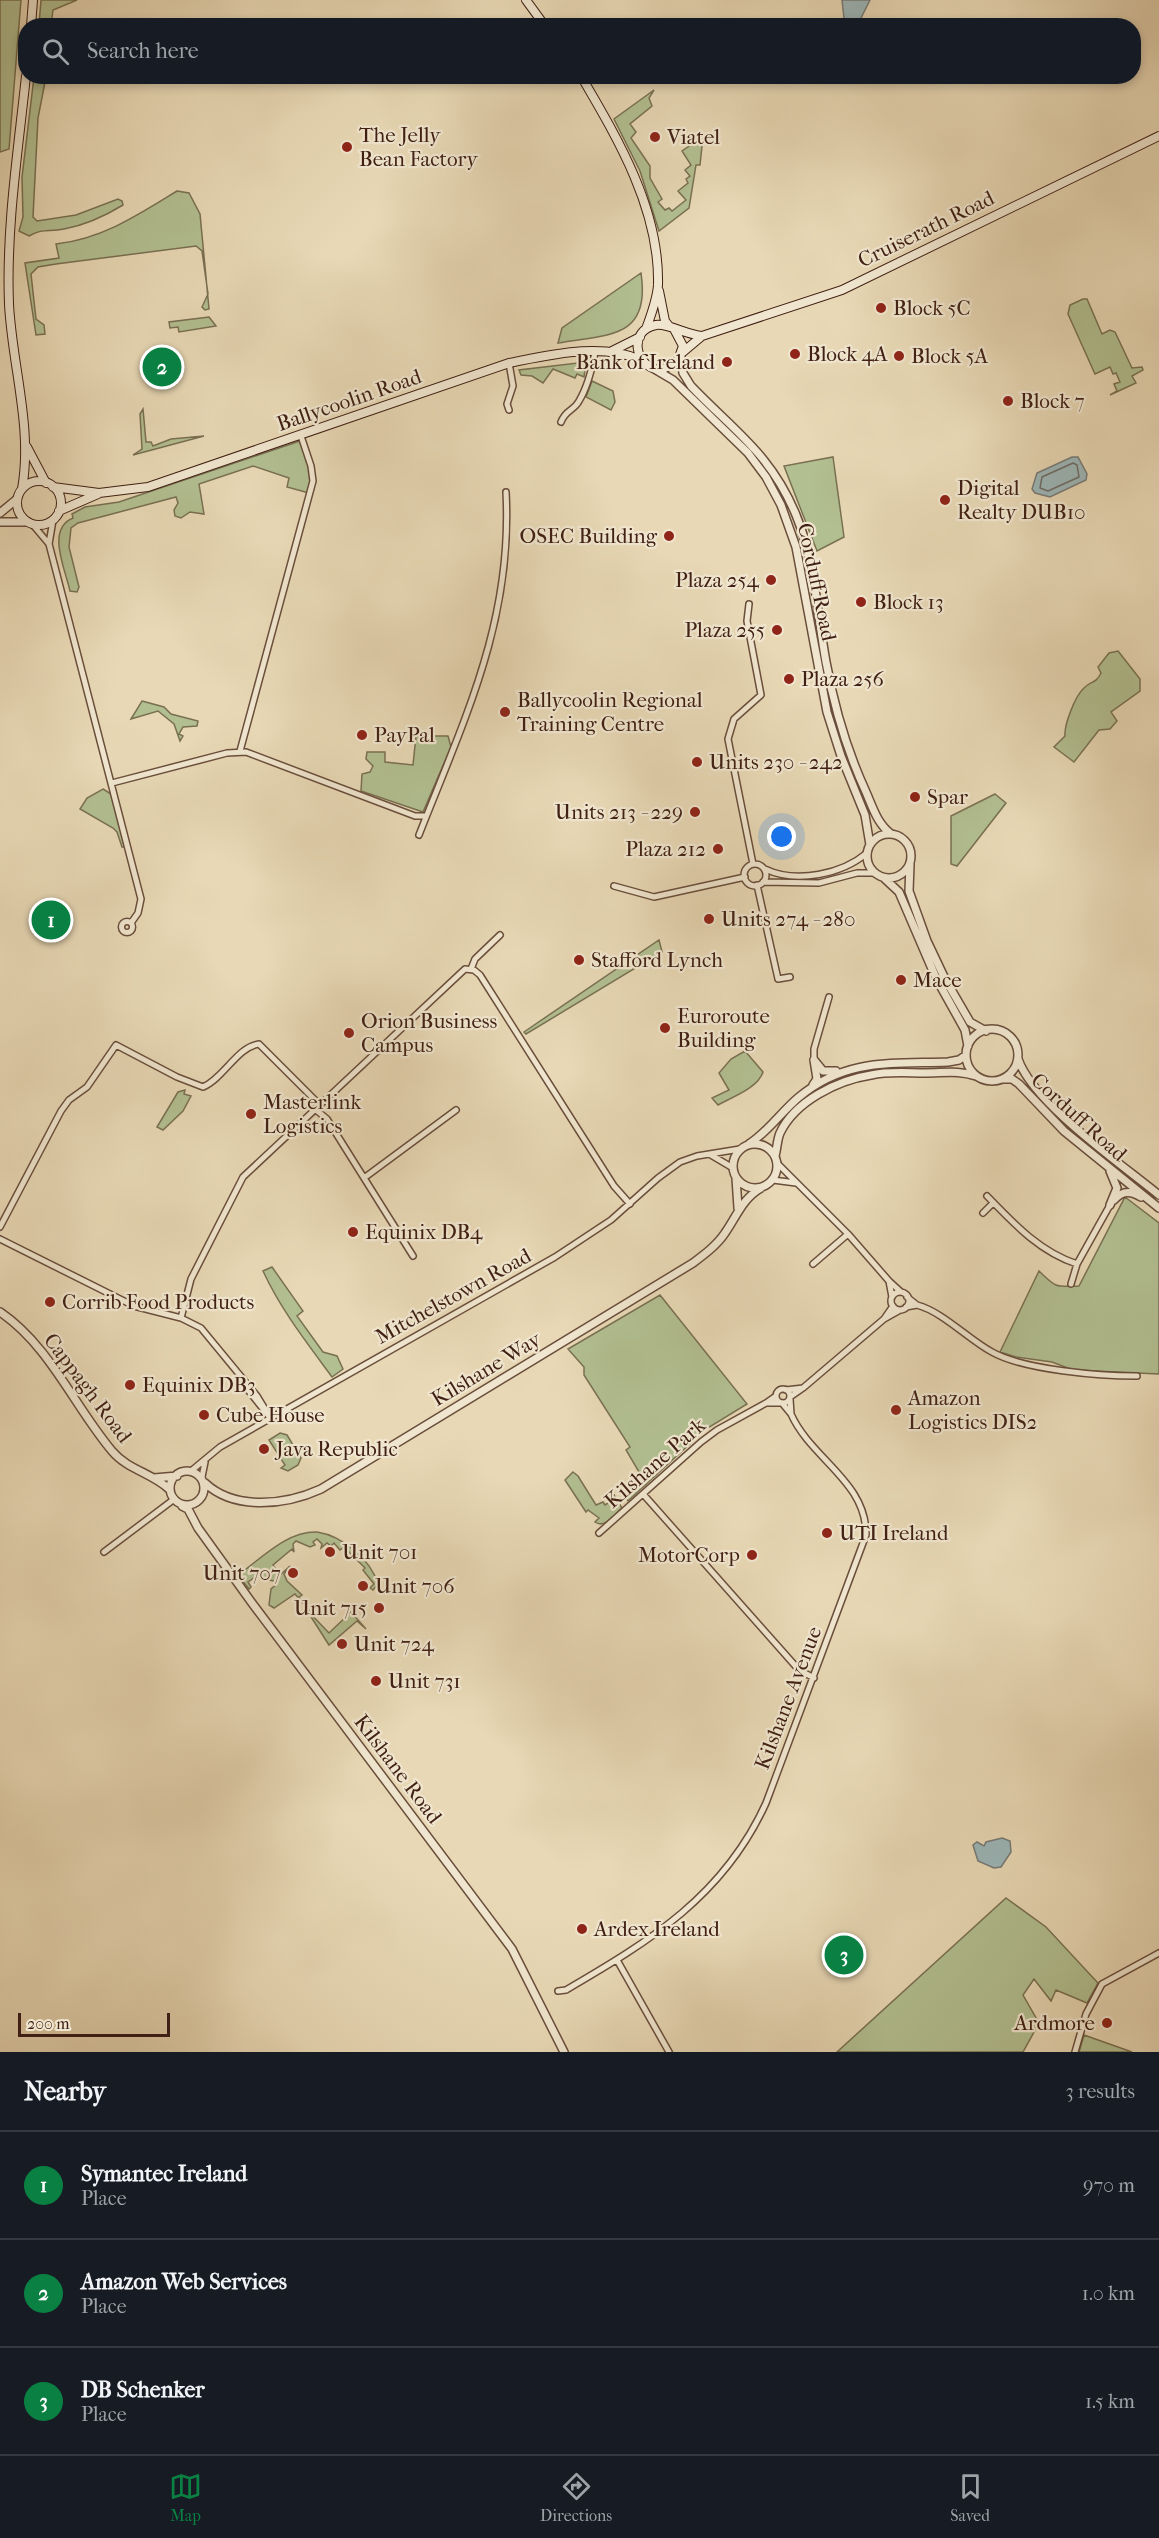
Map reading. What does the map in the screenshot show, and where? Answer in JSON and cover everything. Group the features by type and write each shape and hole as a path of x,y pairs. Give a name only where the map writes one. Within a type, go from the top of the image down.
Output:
{"main road":[{"path":"32,18 33,0"},
{"path":"526,0 538,18"},
{"path":"25,84 17,165 9,303 27,446 22,489 17,500 18,510 30,524 44,525 53,520 59,511 60,498 27,446"},
{"path":"585,84 632,171 643,200 654,242 658,287 665,321 682,341 682,355 672,367 656,370 641,360 637,349 640,337 646,329 658,287"},
{"name":"Cruiserath Road","path":"682,355 702,336 842,290 1159,136"},
{"path":"646,329 660,324 688,335 702,336"},
{"name":"Ballycoolin Road","path":"612,351 640,337"},
{"name":"Ballycoolin Road","path":"59,511 99,494 148,487 509,363 547,355 612,351 641,360"},
{"path":"22,489 33,482 50,485"},
{"name":"Ballycoolin Road","path":"50,485 99,494"}],"street":[{"path":"561,422 564,413 579,403 591,373 595,352"},
{"name":"Corduff Road","path":"682,355 683,373 691,386 759,451 778,477 791,503 807,552 826,661 843,732 879,822 891,834"},
{"path":"509,363 513,386 507,404 509,410"},
{"name":"Corduff Road","path":"656,370 673,380 748,453 766,477 781,505 796,548 827,712 844,767 865,815 869,849"},
{"path":"240,751 314,481 301,436"},
{"path":"418,836 482,673 495,628 506,562 507,492"},
{"path":"0,513 17,500"},
{"path":"53,520 50,544 141,899 138,913 130,923"},
{"path":"0,522 30,524 50,544"},
{"path":"749,604 747,621 761,695 734,719 728,749 753,864"},
{"path":"112,783 240,751 255,754 416,816 424,816"},
{"path":"753,864 773,873 818,876 846,867 869,849 879,836 891,834 901,837 909,845 909,891 945,979 970,1022 986,1031"},
{"path":"869,849 868,864 874,873"},
{"path":"753,864 748,867 745,877 748,882 760,884 819,883 857,873 874,873 884,878 899,892 936,978 965,1030 968,1046 966,1055 969,1067 976,1076"},
{"path":"884,878 897,877 910,864"},
{"path":"765,869 766,876 760,884 778,980 790,976"},
{"path":"614,886 654,897 745,877"},
{"path":"471,969 475,959 500,934"},
{"path":"181,1317 191,1279 238,1184 465,969 471,969 480,975 614,1186 630,1204"},
{"path":"738,1208 733,1161 740,1149 765,1132 817,1079 814,1049 829,997"},
{"path":"968,1046 979,1031 1002,1031 1013,1038 1018,1059 1013,1074 1003,1079 990,1081 957,1071 882,1073 844,1082 816,1097 795,1115 780,1134 776,1156 778,1164 848,1234 901,1292 971,1339 1009,1359 1077,1373 1137,1376"},
{"path":"0,1227 61,1111 69,1100 87,1087 116,1046 177,1077 203,1087 214,1081 251,1046 259,1044 327,1119 413,1256"},
{"path":"814,1060 824,1071 830,1072 894,1062 948,1062 959,1060 966,1055"},
{"name":"Corduff Road","path":"1018,1059 1026,1078 1044,1099 1159,1195"},
{"path":"811,1087 849,1069"},
{"name":"Corduff Road","path":"1003,1079 1012,1079 1019,1084 1035,1103 1084,1148 1159,1210"},
{"path":"364,1178 456,1110"},
{"path":"749,1144 762,1145 776,1156"},
{"path":"1071,1284 1077,1264 1117,1188 1114,1177 1084,1148"},
{"name":"Mitchelstown Road","path":"191,1471 220,1447 590,1236 673,1167 690,1158 740,1149"},
{"path":"711,1155 733,1168"},
{"path":"773,1180 778,1164"},
{"path":"736,1178 748,1187 761,1188 773,1180 797,1184"},
{"name":"Kilshane Way","path":"201,1497 224,1494 253,1502 275,1502 298,1498 321,1489 693,1263 717,1244 738,1208 752,1193 761,1188"},
{"path":"1110,1205 1119,1194 1133,1193 1159,1210"},
{"path":"987,1196 1045,1250 1077,1264"},
{"path":"983,1213 993,1203"},
{"path":"813,1264 848,1234"},
{"path":"0,1239 134,1306 181,1317 208,1334 271,1419"},
{"path":"884,1319 893,1306 889,1281"},
{"path":"892,1298 901,1292"},
{"path":"903,1309 908,1297"},
{"path":"781,1403 803,1388 884,1319 903,1309 918,1305"},
{"path":"893,1306 903,1309"},
{"name":"Cappagh Road","path":"0,1312 26,1332 113,1452 131,1468 154,1478 169,1489"},
{"path":"790,1398 786,1390 803,1388"},
{"name":"Kilshane Park","path":"599,1533 717,1430 766,1403 780,1390 786,1390"},
{"name":"Kilshane Avenue","path":"558,1991 566,1990 617,1960 670,1924 711,1884 747,1842 766,1803 863,1547 866,1521 857,1497 802,1433 791,1414 776,1396"},
{"name":"Kilshane Avenue","path":"790,1398 791,1414"},
{"name":"Kilshane Park","path":"766,1403 781,1403"},
{"path":"177,1476 169,1489 173,1500 182,1506 193,1503 201,1497 205,1461"},
{"path":"154,1478 177,1476 191,1471 203,1480"},
{"name":"Kilshane Way","path":"203,1480 224,1494"},
{"path":"643,1494 799,1670 814,1678"},
{"path":"104,1552 173,1500"},
{"path":"191,1515 193,1503"},
{"name":"Kilshane Road","path":"182,1506 191,1515 252,1603 512,1949 564,2052"},
{"path":"1075,2052 1086,2014 1102,1984 1159,1953"},
{"path":"617,1960 669,2052"}],"green space":[{"path":"0,0 21,0 9,149 0,152"},
{"path":"41,0 77,0 53,10 52,18 40,18"},
{"path":"33,84 45,84 38,118 33,217 37,221 76,215 118,199 123,205 80,225 42,231 29,236 19,231 23,217 22,177"},
{"path":"654,90 649,98 652,106 630,124 636,132 631,138 650,166 650,178 662,199 658,202 665,210 669,208 672,211 686,200 678,191 688,183 686,179 690,176 685,170 691,165 682,151 700,139 702,146 700,165 696,165 689,208 659,231 640,171 614,119"},
{"path":"177,191 189,193 200,214 207,285 202,251 196,246 38,267 31,274 36,319 44,325 45,334 36,335 25,263 59,258 56,244 89,237 119,225"},
{"path":"641,273 642,295 639,311 632,322 622,330 608,335 558,343 562,328"},
{"path":"208,295 209,309 205,310 202,307"},
{"path":"1087,299 1102,334 1110,330 1115,332 1132,368 1142,367 1143,370 1132,376 1136,383 1110,395 1117,391 1114,384 1120,382 1116,373 1113,374 1110,367 1095,374 1068,314 1070,305"},
{"path":"209,317 216,326 179,332 178,327 170,328 169,322"},
{"path":"586,362 584,377 577,374 575,378 553,369 543,383 532,376 521,375 519,370"},
{"path":"592,381 613,391 615,402 611,410 586,397"},
{"path":"143,409 146,442 151,442 153,446 171,439 204,436 133,455 142,449 140,414"},
{"path":"300,441 311,470 309,493 287,487 289,478 253,466 199,484 204,514 190,512 181,518 175,516 174,510 178,503 176,497 78,523 71,528 69,547 79,587 77,592 70,591 59,540 60,531 65,523 73,518 72,514 85,507 119,502"},
{"path":"833,457 844,537 817,551 784,466"},
{"path":"1118,651 1140,679 1140,691 1111,712 1117,721 1110,729 1099,730 1074,762 1054,747 1065,736 1068,718 1081,692 1099,677 1101,673 1098,667 1109,653"},
{"path":"142,701 164,707 171,714 198,721 197,726 183,727 179,734 183,736 180,741 174,724 158,711 131,719"},
{"path":"416,736 448,736 451,747 423,812 361,791 362,774 370,772 373,766 366,759 367,752 385,752 385,762 413,765"},
{"path":"103,789 111,794 125,847 122,847 117,832 113,828 80,809 87,798"},
{"path":"995,794 1006,803 957,866 951,864 951,816"},
{"path":"659,940 662,952 526,1034 524,1032"},
{"path":"745,1051 763,1072 760,1078 744,1092 718,1105 712,1098 729,1090 719,1073 731,1059"},
{"path":"185,1090 184,1094 191,1096 183,1111 163,1130 157,1127 178,1092"},
{"path":"1125,1197 1159,1223 1159,1374 1073,1370 1052,1362 1016,1357 1000,1352 1039,1271 1057,1285 1079,1286"},
{"path":"272,1267 303,1311 297,1316 323,1352 337,1356 343,1369 332,1377 295,1326 270,1285 263,1271"},
{"path":"660,1295 747,1404 706,1429 628,1501 622,1490 638,1484 636,1481 642,1477 626,1450 630,1447 584,1375 584,1367 568,1349"},
{"path":"280,1433 287,1435 301,1458 298,1465 288,1471 281,1468 285,1465 269,1440"},
{"path":"573,1472 578,1476 596,1505 603,1502 605,1505 613,1500 611,1496 614,1495 622,1508 606,1522 599,1524 595,1522 599,1518 588,1510 586,1512 565,1480"},
{"path":"317,1532 337,1538 355,1550 369,1566 378,1584 373,1590 370,1588 374,1584 363,1570 365,1568 344,1547 340,1550 334,1543 331,1546 327,1543 321,1548 322,1544 317,1539 313,1542 315,1545 310,1547 296,1541 293,1544 294,1552 292,1549 273,1565 280,1575 290,1566 284,1574 287,1581 302,1595 299,1597 309,1610 308,1611 329,1633 351,1612 366,1629 357,1621 329,1645 306,1609 307,1608 295,1594 274,1608 269,1605 271,1589 277,1584 274,1581 264,1579 260,1574 248,1582 251,1587 249,1589 238,1575 284,1541 306,1533"},
{"path":"1006,1898 1046,1927 1098,1983 1087,2003 1056,1990 1051,2001 1034,1979 1023,1995 1039,2023 1023,2052 837,2052"},
{"path":"1084,2035 1132,2052 1079,2052"}],"water":[{"path":"842,0 870,0 861,18 844,18"},
{"path":"1072,457 1078,457 1087,474 1086,480 1050,497 1035,493 1032,489 1037,473"},
{"path":"1002,1838 1010,1841 1011,1852 1001,1867 994,1868 978,1861 973,1845 977,1842 984,1846 986,1842"}],"place":[{"name":"Viatel","path":"655,137"},
{"name":"The Jelly Bean Factory","path":"347,147"},
{"name":"Block 5C","path":"881,308"},
{"name":"Block 4A","path":"795,354"},
{"name":"Block 5A","path":"899,356"},
{"name":"Bank of Ireland","path":"727,362"},
{"name":"Amazon Web Services","path":"162,367"},
{"name":"Block 7","path":"1008,401"},
{"name":"Digital Realty DUB10","path":"945,500"},
{"name":"OSEC Building","path":"669,536"},
{"name":"Plaza 254","path":"771,580"},
{"name":"Block 13","path":"861,602"},
{"name":"Plaza 255","path":"777,630"},
{"name":"Plaza 256","path":"789,679"},
{"name":"Ballycoolin Regional Training Centre","path":"505,712"},
{"name":"PayPal","path":"362,735"},
{"name":"Units 230 - 242","path":"697,762"},
{"name":"Spar","path":"915,797"},
{"name":"Units 213 - 229","path":"695,812"},
{"name":"Plaza 212","path":"718,849"},
{"name":"Units 274 - 280","path":"709,919"},
{"name":"Symantec Ireland","path":"51,920"},
{"name":"Stafford Lynch","path":"579,960"},
{"name":"Mace","path":"901,980"},
{"name":"Euroroute Building","path":"665,1028"},
{"name":"Orion Business Campus","path":"349,1033"},
{"name":"Masterlink Logistics","path":"251,1114"},
{"name":"Equinix DB4","path":"353,1232"},
{"name":"Corrib Food Products","path":"50,1302"},
{"name":"Equinix DB3","path":"130,1385"},
{"name":"Amazon Logistics DIS2","path":"896,1410"},
{"name":"Cube House","path":"204,1415"},
{"name":"Java Republic","path":"264,1449"},
{"name":"UTI Ireland","path":"827,1533"},
{"name":"Unit 701","path":"330,1552"},
{"name":"MotorCorp","path":"752,1555"},
{"name":"Unit 707","path":"293,1573"},
{"name":"Unit 706","path":"363,1586"},
{"name":"Unit 715","path":"379,1608"},
{"name":"Unit 724","path":"342,1644"},
{"name":"Unit 731","path":"376,1681"},
{"name":"Ardex Ireland","path":"582,1929"},
{"name":"DB Schenker","path":"844,1955"},
{"name":"Ardmore","path":"1107,2023"}]}
